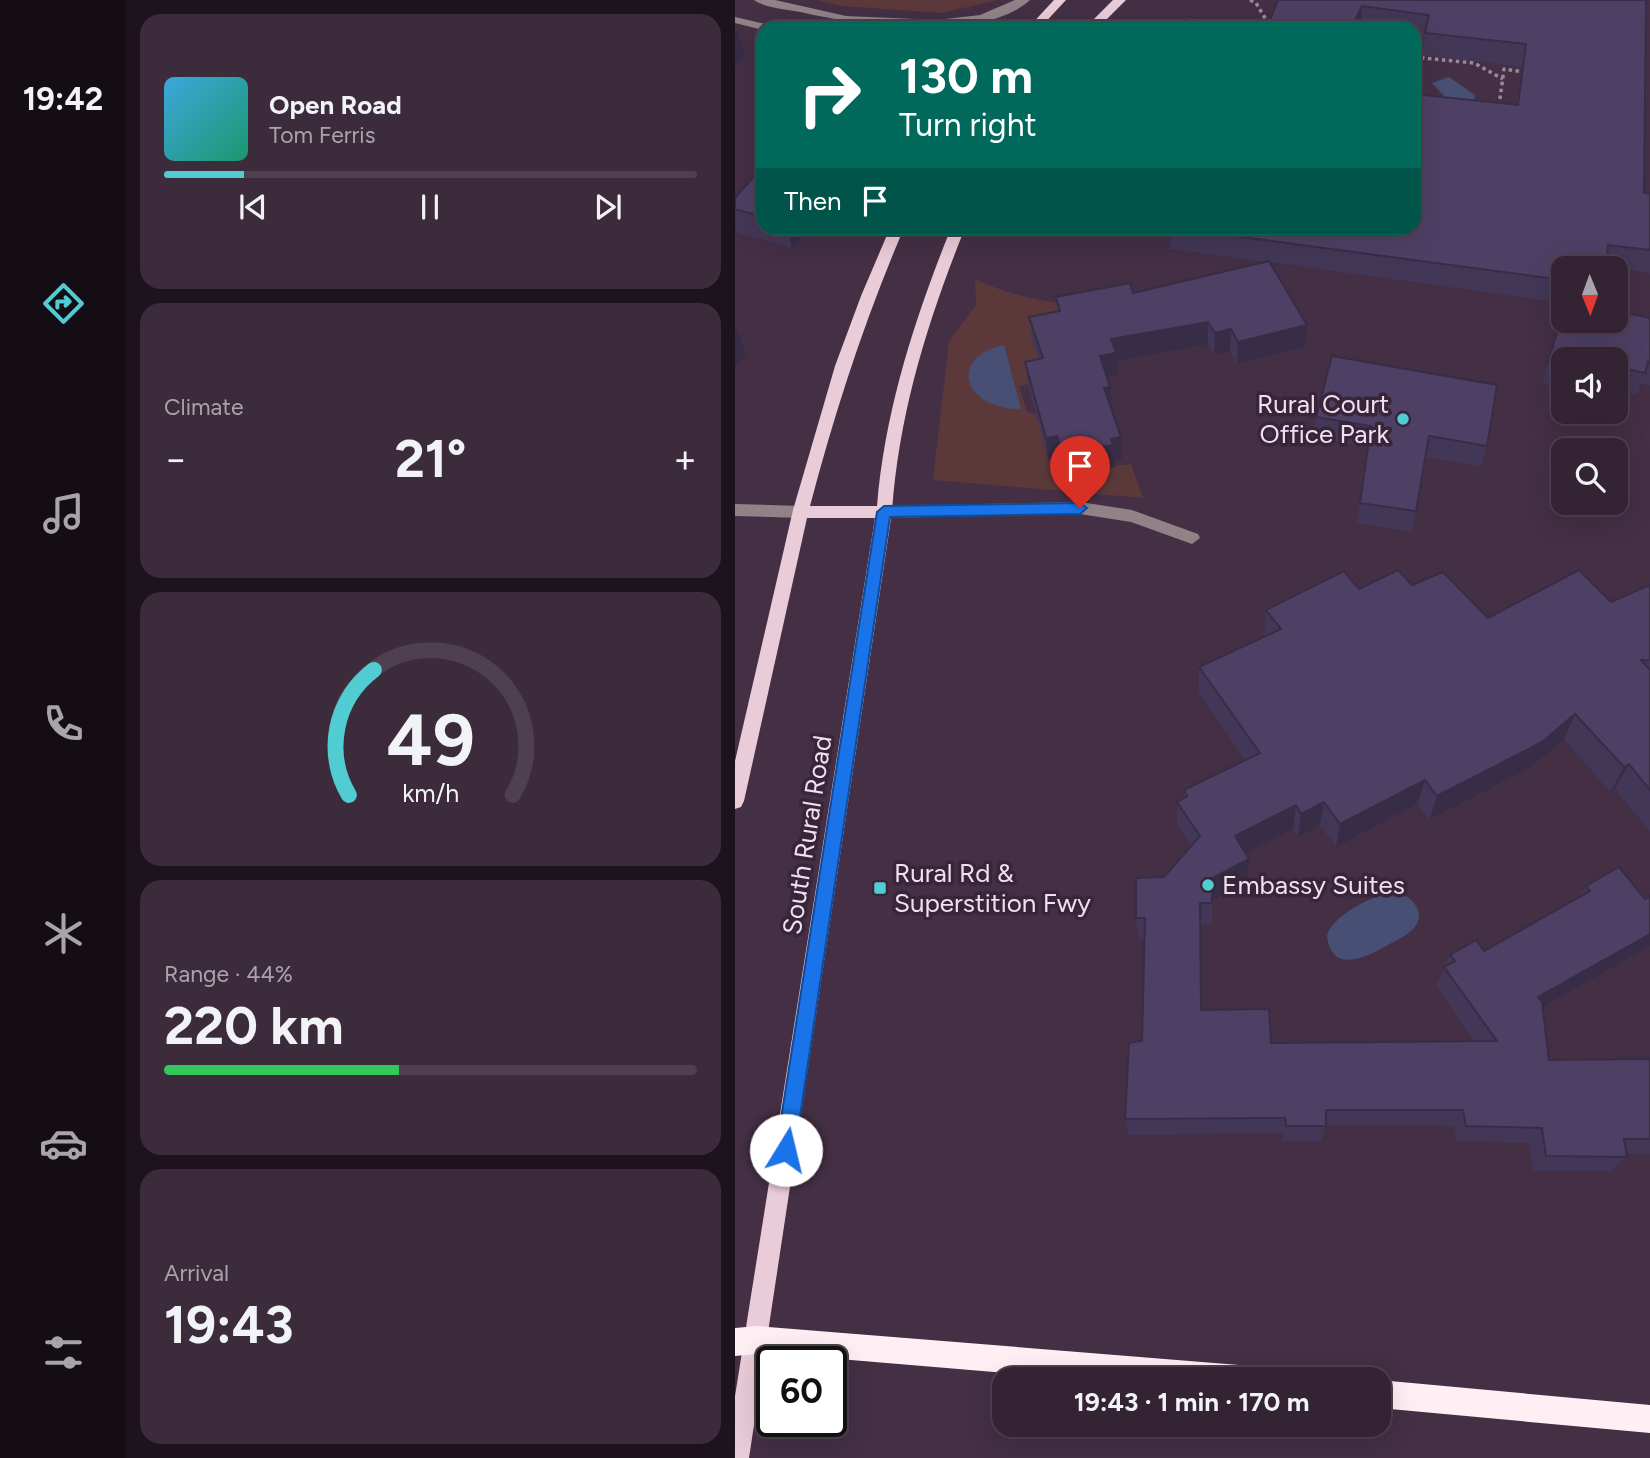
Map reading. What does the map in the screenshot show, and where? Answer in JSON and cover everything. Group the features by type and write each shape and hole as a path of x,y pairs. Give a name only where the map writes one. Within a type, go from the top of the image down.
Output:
{"highway":[{"path":"746,1341 1117,1367"},
{"path":"1391,1395 1650,1419"}],"main road":[{"path":"1040,21 1060,0"},
{"path":"1098,21 1120,0"},
{"path":"735,801 802,512 854,331 894,235"},
{"name":"South Rural Road","path":"737,1458 746,1341 884,512 885,479 913,352 929,298 955,235"},
{"path":"802,512 884,512"}],"street":[{"path":"760,0 855,21"},
{"path":"964,21 1007,11 1024,0"},
{"path":"846,19 921,21"},
{"path":"735,20 756,25"},
{"path":"884,512 1080,508 1132,516 1192,538"},
{"path":"735,510 802,512"}],"path":[{"path":"1250,0 1256,3 1267,21"},
{"path":"1421,58 1474,63 1503,79"},
{"path":"1497,117 1504,69 1531,73"}],"shaded area":[{"path":"817,0 998,0 942,13 841,6"},
{"path":"975,279 1026,297 1079,305 1046,381 1019,386 1027,412 1052,418 1065,473 1131,464 1143,498 933,480 949,341 976,305"}],"water":[{"path":"1449,77 1475,95 1472,112 1446,98 1432,83"},
{"path":"1004,345 1021,409 1002,407 986,401 975,392 969,382 969,371 974,360 986,351"},
{"path":"1397,892 1408,897 1416,906 1419,917 1414,928 1378,951 1359,958 1342,959 1335,955 1327,936 1330,928 1356,906 1378,896"}],"building":[{"path":"1278,0 1646,0 1644,193 1650,194 1650,250 1608,245 1607,256 1551,256 1551,278 1226,235 1421,235 1421,95 1518,105 1526,44 1425,33 1429,15 1362,6 1354,21 1270,21"},
{"path":"1189,17 1209,21 1186,21"},
{"path":"756,174 756,215 735,209 735,198"},
{"path":"1269,261 1307,325 1238,342 1231,329 1215,333 1208,322 1111,339 1116,353 1100,356 1110,387 1104,388 1121,437 1111,439 1113,445 1062,452 1057,436 1046,438 1025,362 1043,358 1029,317 1060,311 1056,297 1130,283 1133,293"},
{"path":"1628,314 1650,318 1650,363 1648,362 1645,373 1628,369 1628,347 1553,347 1557,333 1628,333"},
{"path":"1332,356 1497,385 1487,446 1429,436 1416,511 1360,503 1371,426 1316,417"},
{"name":"Embassy Suites","path":"1398,570 1412,585 1443,572 1488,618 1579,570 1611,602 1650,585 1650,660 1641,660 1650,670 1650,790 1629,764 1624,767 1575,714 1542,742 1437,796 1425,780 1340,824 1324,802 1301,814 1296,805 1235,836 1249,859 1212,878 1212,903 1200,903 1201,1010 1269,1009 1271,1043 1497,1041 1444,967 1455,961 1450,955 1476,940 1484,951 1590,891 1586,886 1619,867 1645,899 1650,896 1650,934 1538,997 1542,1002 1549,1060 1650,1059 1650,1139 1624,1139 1627,1157 1546,1156 1542,1128 1466,1126 1463,1110 1326,1110 1326,1126 1286,1126 1285,1118 1125,1119 1129,1043 1142,1041 1145,918 1136,918 1136,878 1164,877 1200,836 1177,802 1187,796 1184,790 1260,753 1199,667 1281,629 1266,610 1344,571 1359,589"}],"place":[{"name":"Rural Court Office Park","path":"1403,419"},
{"name":"Embassy Suites","path":"1208,885"},
{"name":"Rural Rd & Superstition Fwy","path":"880,888"}],"route":[{"path":"786,1150 884,512 1080,508"}]}
